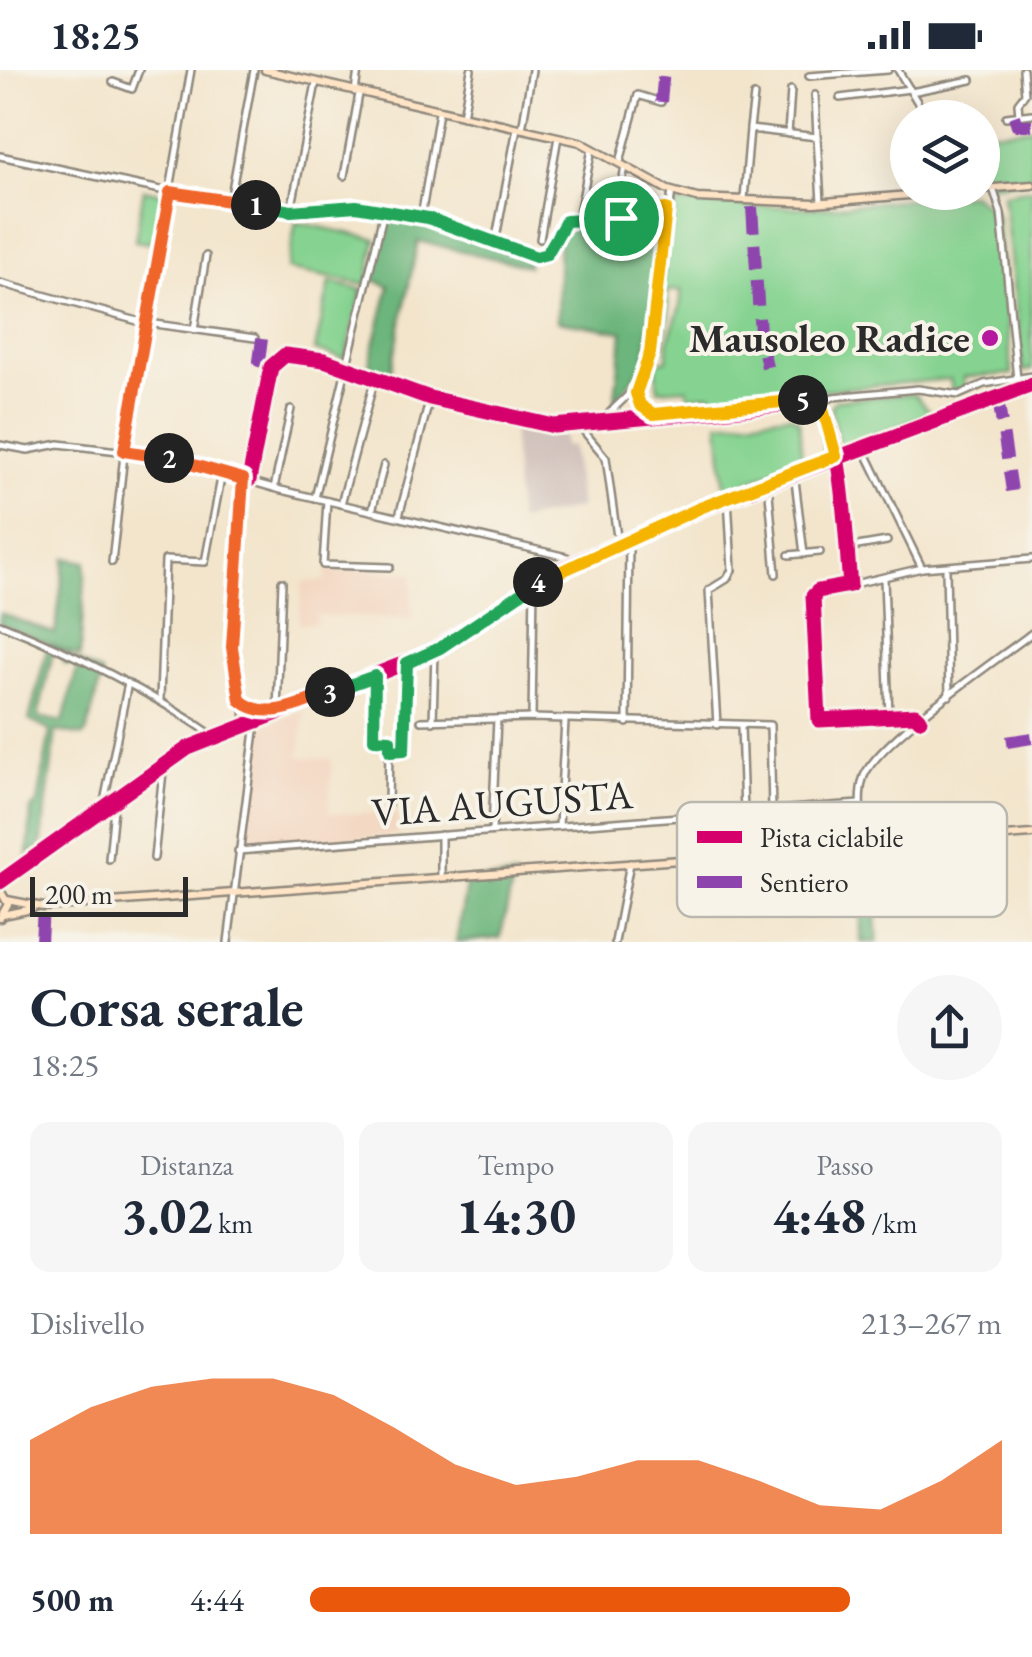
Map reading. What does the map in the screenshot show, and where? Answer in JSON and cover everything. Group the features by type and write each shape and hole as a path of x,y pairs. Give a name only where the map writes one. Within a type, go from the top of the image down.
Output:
{"street":[{"path":"113,82 132,89 139,70"},
{"path":"112,562 124,451 191,70"},
{"path":"230,201 254,70"},
{"path":"291,211 322,70"},
{"path":"344,176 358,70"},
{"path":"463,117 471,70"},
{"path":"496,243 532,70"},
{"path":"809,76 888,70"},
{"path":"898,70 917,100"},
{"path":"1019,116 1018,102 1025,94 1023,70"},
{"path":"271,71 593,147 672,191 744,202 822,203 890,197"},
{"path":"840,98 971,80"},
{"path":"788,134 792,90"},
{"path":"615,218 622,164 638,95 662,102"},
{"path":"814,95 822,203"},
{"path":"744,202 754,96"},
{"path":"421,216 440,112"},
{"path":"1006,117 1032,114"},
{"path":"750,128 818,138"},
{"path":"540,239 558,137"},
{"path":"578,220 593,147"},
{"path":"0,156 170,192 291,211 350,206 421,216 541,257 549,252 560,225 666,209"},
{"path":"1000,187 1032,184"},
{"path":"636,416 638,383 650,353 666,209 672,191"},
{"path":"1000,208 1017,379"},
{"path":"315,498 384,211"},
{"path":"194,330 206,256"},
{"path":"0,283 147,322 255,338"},
{"path":"251,720 240,700 232,647 246,480 270,369 285,355 330,361 430,398 551,426 800,400 822,408"},
{"path":"822,408 833,397 918,388 959,395 984,384 1032,376"},
{"path":"341,504 374,378"},
{"path":"603,419 638,383"},
{"path":"0,882 164,762 218,734 435,651 534,584 618,544 728,497 1030,386"},
{"path":"636,397 653,414"},
{"path":"398,517 430,398"},
{"path":"822,408 833,458 850,585"},
{"path":"274,488 291,409"},
{"path":"578,423 606,455 618,544"},
{"path":"0,444 28,450 54,444 124,451 568,557 574,563"},
{"path":"863,446 922,568"},
{"path":"372,511 384,465"},
{"path":"794,472 804,554"},
{"path":"160,698 165,560 204,562 222,473"},
{"path":"768,482 776,574"},
{"path":"717,725 718,692 708,590 727,579 732,570 728,497"},
{"path":"327,500 323,565 390,567"},
{"path":"627,723 628,540"},
{"path":"846,548 887,541"},
{"path":"788,555 820,552"},
{"path":"920,720 915,715 819,720 813,596 818,590 922,568 946,570 1032,559"},
{"path":"946,570 950,697"},
{"path":"884,578 889,716"},
{"path":"276,711 282,582"},
{"path":"532,718 534,584"},
{"path":"0,624 53,644 160,698 218,734"},
{"path":"860,802 868,769 920,720 1032,634"},
{"path":"433,722 435,651"},
{"path":"390,751 405,750 407,663"},
{"path":"375,676 374,739 390,740 388,804"},
{"path":"949,682 956,692"},
{"path":"103,807 101,800 128,683"},
{"path":"240,700 253,708 276,711"},
{"path":"228,942 253,708"},
{"path":"251,720 253,708"},
{"path":"421,722 532,718 770,725 772,802"},
{"path":"492,831 496,719"},
{"path":"559,826 566,720"},
{"path":"741,726 744,802"},
{"path":"154,858 164,762"},
{"path":"109,859 115,798"},
{"name":"VIA AUGUSTA","path":"238,851 677,817"},
{"path":"441,835 441,878"},
{"path":"1007,836 1032,835"},
{"path":"2,917 38,907 677,860"},
{"path":"614,942 630,864"},
{"path":"2,917 16,873"},
{"path":"234,877 240,887 268,890"},
{"path":"0,890 7,899 38,907"}],"shaded area":[{"path":"512,425 564,433 565,446 572,445 580,508 518,521"},
{"path":"326,568 412,574 412,619 317,615 316,624 299,624 302,582 325,580"},
{"path":"304,710 300,757 332,759 329,813 397,814 398,835 245,846 262,726"}],"green space":[{"path":"1032,128 1032,180 1000,183 1000,131"},
{"path":"144,189 163,193 156,237 148,243 135,241"},
{"path":"1032,189 1032,370 1023,371 1003,194"},
{"path":"890,201 890,210 991,210 997,215 1012,374 964,377 965,390 952,391 950,379 712,400 711,394 688,396 687,388 658,390 656,362 667,360 681,300 681,290 667,291 669,314 661,351 655,354 656,317 676,203 816,208"},
{"path":"663,212 645,361 614,405 623,332 557,321 559,230"},
{"path":"388,215 436,223 527,259 528,266 418,241 389,381 367,372 389,286 373,280"},
{"path":"296,222 376,239 367,285 287,269"},
{"path":"330,282 362,290 345,359 315,350"},
{"path":"914,394 932,414 839,447 831,408 835,400"},
{"path":"790,415 799,421 802,460 725,491 719,423"},
{"path":"65,558 86,562 80,657 0,624 0,613 55,634"},
{"path":"48,645 102,674 83,736 56,731 41,846 28,856 31,809 38,803 50,731 29,720","holes":["53,653 63,656 64,664 78,664 63,722 38,717"]},
{"path":"514,877 500,938 456,942 467,881"},
{"path":"861,917 876,917 878,942 861,942"}],"marked path":[{"path":"661,102 664,70"},
{"path":"1014,116 1017,125 1032,125"},
{"path":"752,207 760,333 767,367"},
{"path":"262,339 259,361 266,363"},
{"path":"998,398 1012,491"},
{"path":"1007,742 1032,738"},
{"path":"41,942 43,907"}],"cycle path":[{"path":"249,480 271,367 285,355 324,360 430,398 554,426 814,402 824,413 837,458 850,585 818,591 813,596 819,720 915,715 920,720"},
{"path":"0,882 188,748 428,654 560,570 700,509 1032,385"}],"place":[{"name":"Mausoleo Radice","path":"990,338"}],"route":[{"path":"170,192 291,211 356,206 428,218 536,257 547,254 558,228 566,221 621,218 666,209 650,353 636,390 642,406 653,414 812,402 823,409 836,456 574,563 522,592 440,648 407,663 404,751 390,751 390,740 374,739 375,676 276,711 243,703 232,651 235,554 243,479 167,457 124,451 170,192"}]}
